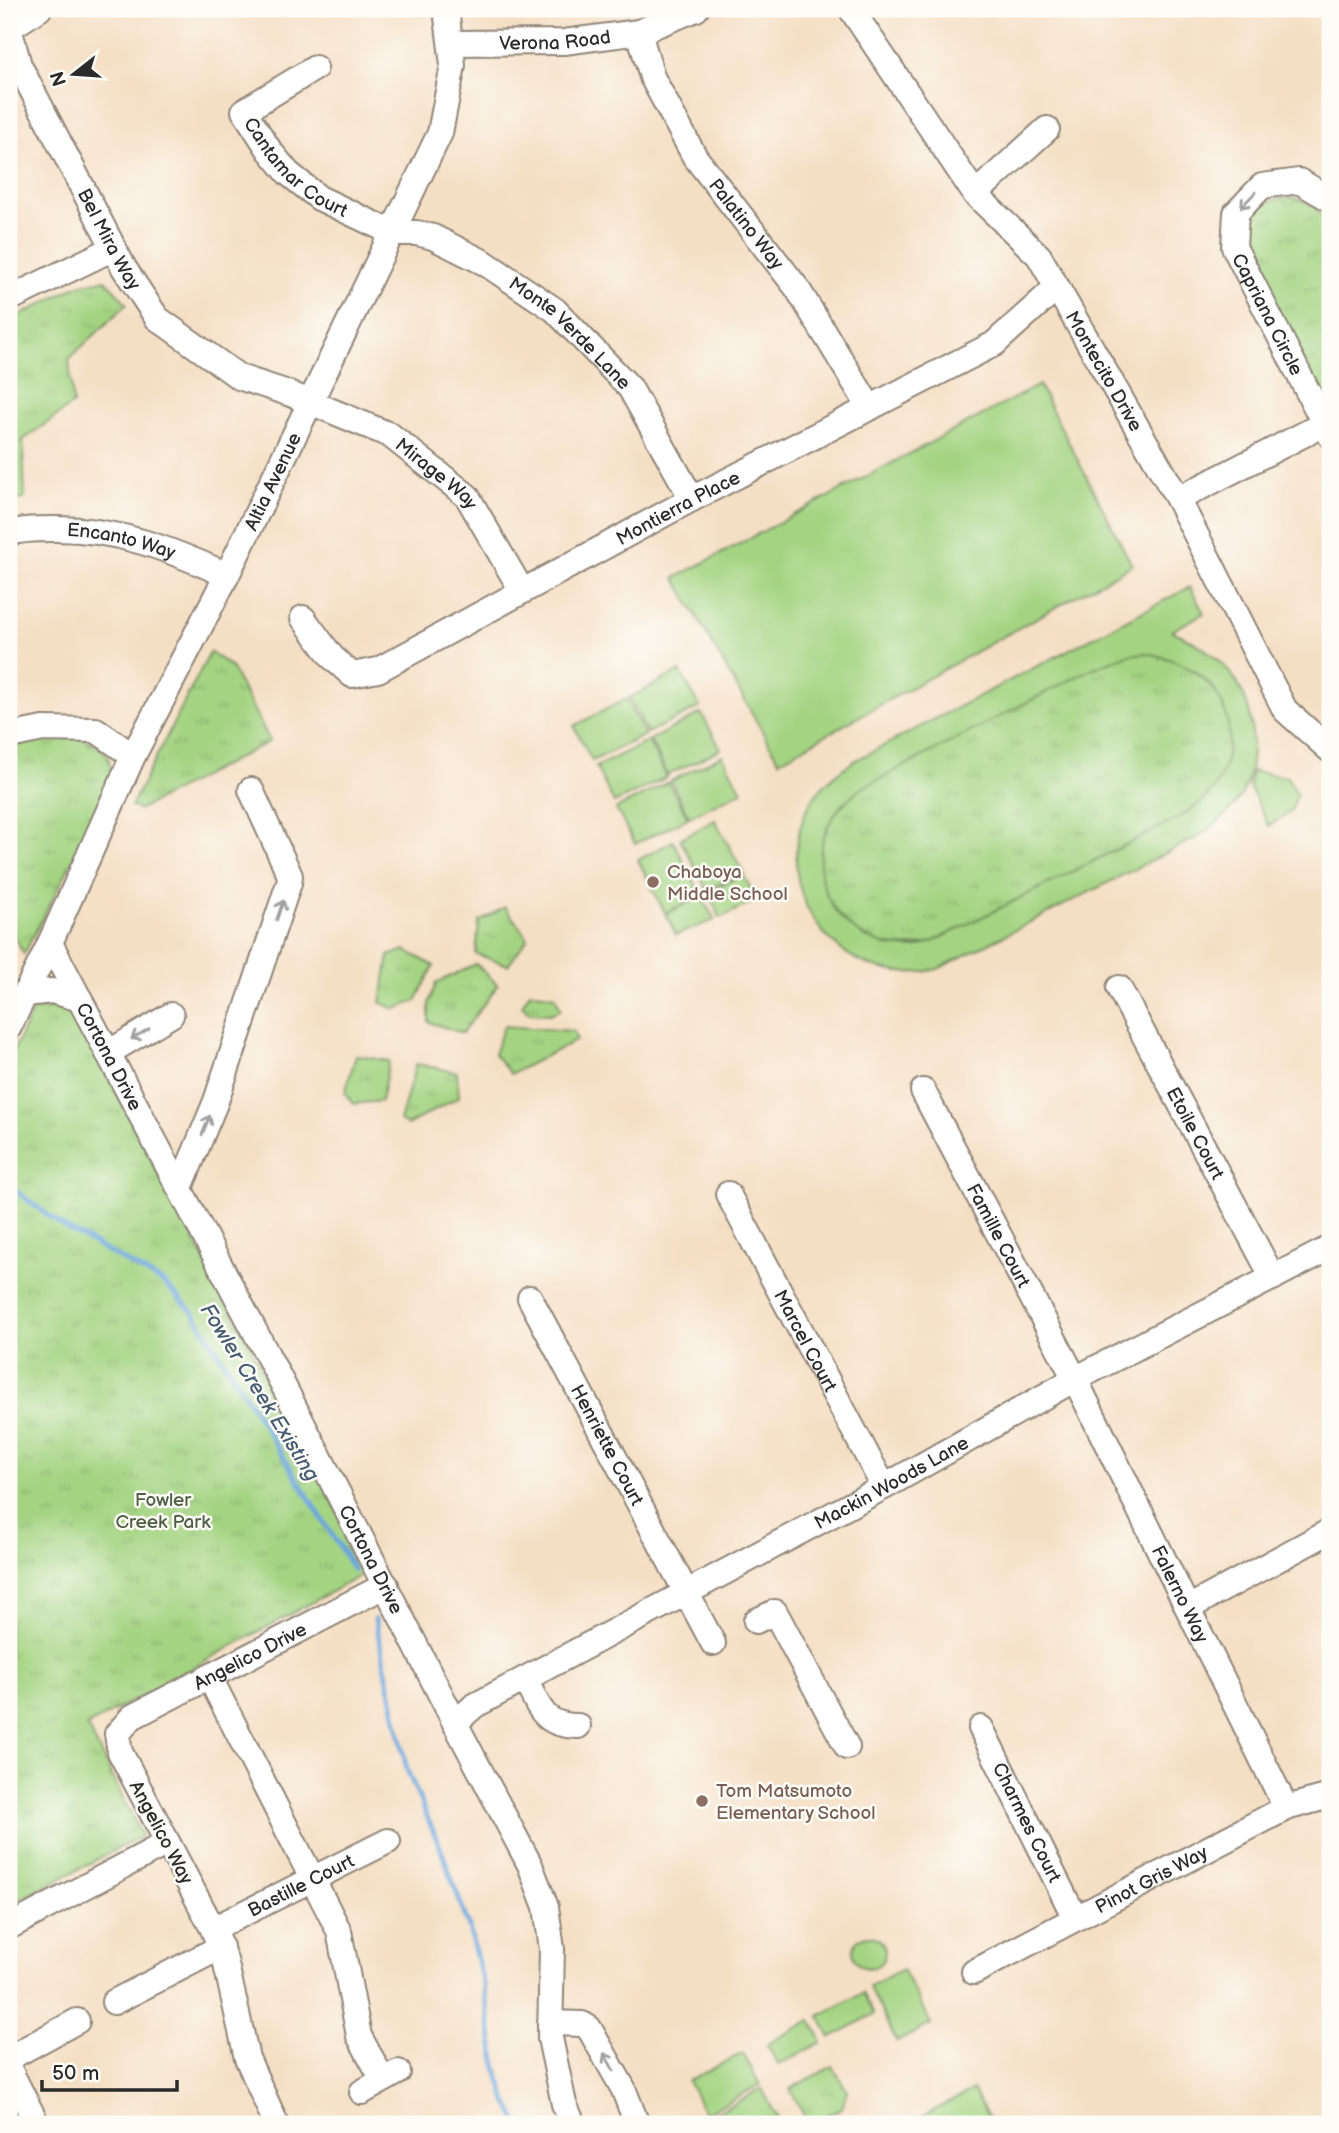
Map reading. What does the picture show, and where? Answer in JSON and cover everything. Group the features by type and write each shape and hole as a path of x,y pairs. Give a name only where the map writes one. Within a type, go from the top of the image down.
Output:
{"street":[{"name":"Bel Mira Way","path":"39,9 9,28 19,65 124,268 157,318 239,377 312,402"},
{"name":"Altia Avenue","path":"9,1027 50,943 133,756 227,575 440,133 453,65 446,9"},
{"name":"Verona Road","path":"452,43 564,42 639,32 696,9"},
{"name":"Montecito Drive","path":"851,9 975,194 1039,256 1178,499 1285,710 1330,750"},
{"name":"Palatino Way","path":"639,32 652,77 695,157 797,288 870,408"},
{"name":"Cantamar Court","path":"314,68 244,111 270,152 288,173 319,198 393,233"},
{"path":"975,194 1047,130"},
{"name":"Capriana Circle","path":"1327,429 1234,247 1236,213 1262,186 1299,181 1330,199"},
{"name":"Monte Verde Lane","path":"393,233 417,233 433,237 485,263 555,310 630,388 692,499"},
{"path":"9,299 114,248"},
{"name":"Montierra Place","path":"303,618 332,657 352,675 378,670 692,499 994,344 1057,287"},
{"name":"Mirage Way","path":"312,402 390,435 467,496 522,591"},
{"path":"1178,499 1327,429"},
{"name":"Encanto Way","path":"9,533 19,530 77,529 124,535 227,575"},
{"path":"9,736 43,729 96,730 133,756"},
{"path":"180,1188 216,1101 289,883 290,876 251,790"},
{"name":"Cortona Drive","path":"50,943 180,1188 530,1865 546,1907 552,1949 550,2038 564,2105 573,2124"},
{"name":"Etoile Court","path":"1119,988 1273,1278"},
{"path":"25,994 52,991 79,999"},
{"path":"108,1053 172,1015"},
{"name":"Famille Court","path":"923,1091 1075,1379"},
{"name":"Marcel Court","path":"728,1194 884,1487"},
{"name":"Mackin Woods Lane","path":"455,1723 474,1706 884,1487 1075,1379 1330,1248"},
{"name":"Henriette Court","path":"530,1298 713,1643"},
{"name":"Falerno Way","path":"1075,1379 1286,1808"},
{"path":"1188,1608 1330,1531"},
{"name":"Angelico Drive","path":"117,1734 132,1717 386,1585"},
{"path":"756,1621 775,1612 847,1747"},
{"path":"210,1678 340,1931 359,2036 381,2081"},
{"path":"525,1679 543,1716 562,1726 578,1726"},
{"name":"Charmes Court","path":"981,1728 1075,1918"},
{"name":"Angelico Way","path":"117,1734 120,1752 217,1938 247,2058 274,2119"},
{"name":"Pinot Gris Way","path":"974,1972 1286,1808 1330,1796"},
{"name":"Bastille Court","path":"114,2002 313,1879 388,1841"},
{"path":"9,1927 167,1843"},
{"path":"9,2058 77,2021"},
{"path":"550,2023 582,2024 589,2028 623,2088 638,2124"},
{"path":"9,2069 37,2124"}],"green space":[{"path":"1287,197 1313,206 1330,228 1330,416 1246,252 1247,231 1253,215 1266,203"},
{"path":"105,279 127,304 69,359 73,404 23,440 25,498 9,503 9,321 77,286"},
{"path":"1039,385 1132,565 779,761 675,578"},
{"path":"1190,587 1204,613 1172,631 1206,650 1232,675 1248,708 1252,726 1251,762 1244,791 1217,823 1194,839 938,969 905,972 874,967 847,953 824,934 808,909 798,880 797,849 808,807 824,785 854,761","holes":["1194,670 1214,688 1225,712 1229,739 1192,809 932,942 915,948 886,946 820,862 827,831 843,803"]},
{"path":"210,652 231,667 270,741 139,810 131,806"},
{"path":"1146,653 1164,657 1196,673 1218,697 1225,712 1229,729 1226,760 1219,780 1205,798 1175,820 932,942 909,946 886,945 866,937 848,925 834,908 824,889 820,867 822,843 827,827 852,795 1091,669 1127,655"},
{"path":"680,671 700,707 647,733 629,698"},
{"path":"626,699 645,735 592,761 574,726"},
{"path":"701,713 721,749 668,775 650,740"},
{"path":"80,737 98,747 108,757 111,771 109,791 24,954 9,926 9,748 27,742"},
{"path":"648,741 667,777 614,803 596,767"},
{"path":"722,755 742,791 689,817 671,781"},
{"path":"1252,771 1287,777 1297,794 1291,811 1269,826 1249,786"},
{"path":"668,782 688,818 635,844 616,809"},
{"path":"715,820 743,872 707,890 680,839"},
{"path":"673,841 701,894 665,913 638,860"},
{"path":"743,874 757,900 720,918 708,893"},
{"path":"701,896 715,920 676,935 666,914"},
{"path":"505,907 528,938 508,965 476,954 479,922"},
{"path":"405,950 434,966 416,1001 396,1009 381,1003 389,956"},
{"path":"476,964 498,985 462,1033 429,1022 429,1004 436,983"},
{"path":"530,992 555,996 561,1010 549,1014 529,1013 522,1005"},
{"name":"Fowler Creek Park","path":"71,1007 369,1571 87,1726 142,1836 9,1905 9,1060 33,1010"},
{"path":"504,1026 573,1031 577,1040 511,1074 494,1054"},
{"path":"356,1055 389,1061 381,1101 353,1104 345,1093"},
{"path":"416,1064 457,1072 459,1097 407,1125 400,1121"},
{"path":"869,1936 880,1941 885,1952 880,1963 869,1968 858,1963 853,1952 858,1941"},
{"path":"902,1969 931,2024 897,2042 869,1987"},
{"path":"863,1993 874,2014 830,2038 819,2016"},
{"path":"811,2020 822,2042 778,2065 767,2044"},
{"path":"743,2053 760,2085 705,2114 688,2081"},
{"path":"833,2066 847,2091 842,2108 809,2124 790,2089"},
{"path":"762,2089 779,2121 773,2124 711,2124 708,2117"},
{"path":"973,2090 992,2124 908,2124"}],"waterway":[{"name":"Fowler Creek Existing","path":"9,1186 64,1227 164,1283 193,1312 354,1570"},
{"name":"Fowler Creek Existing","path":"375,1619 407,1770 441,1849 468,1924 484,1987 500,2081 519,2124"}],"place":[{"name":"Chaboya Middle School","path":"653,882"},
{"name":"Tom Matsumoto Elementary School","path":"702,1801"}]}
